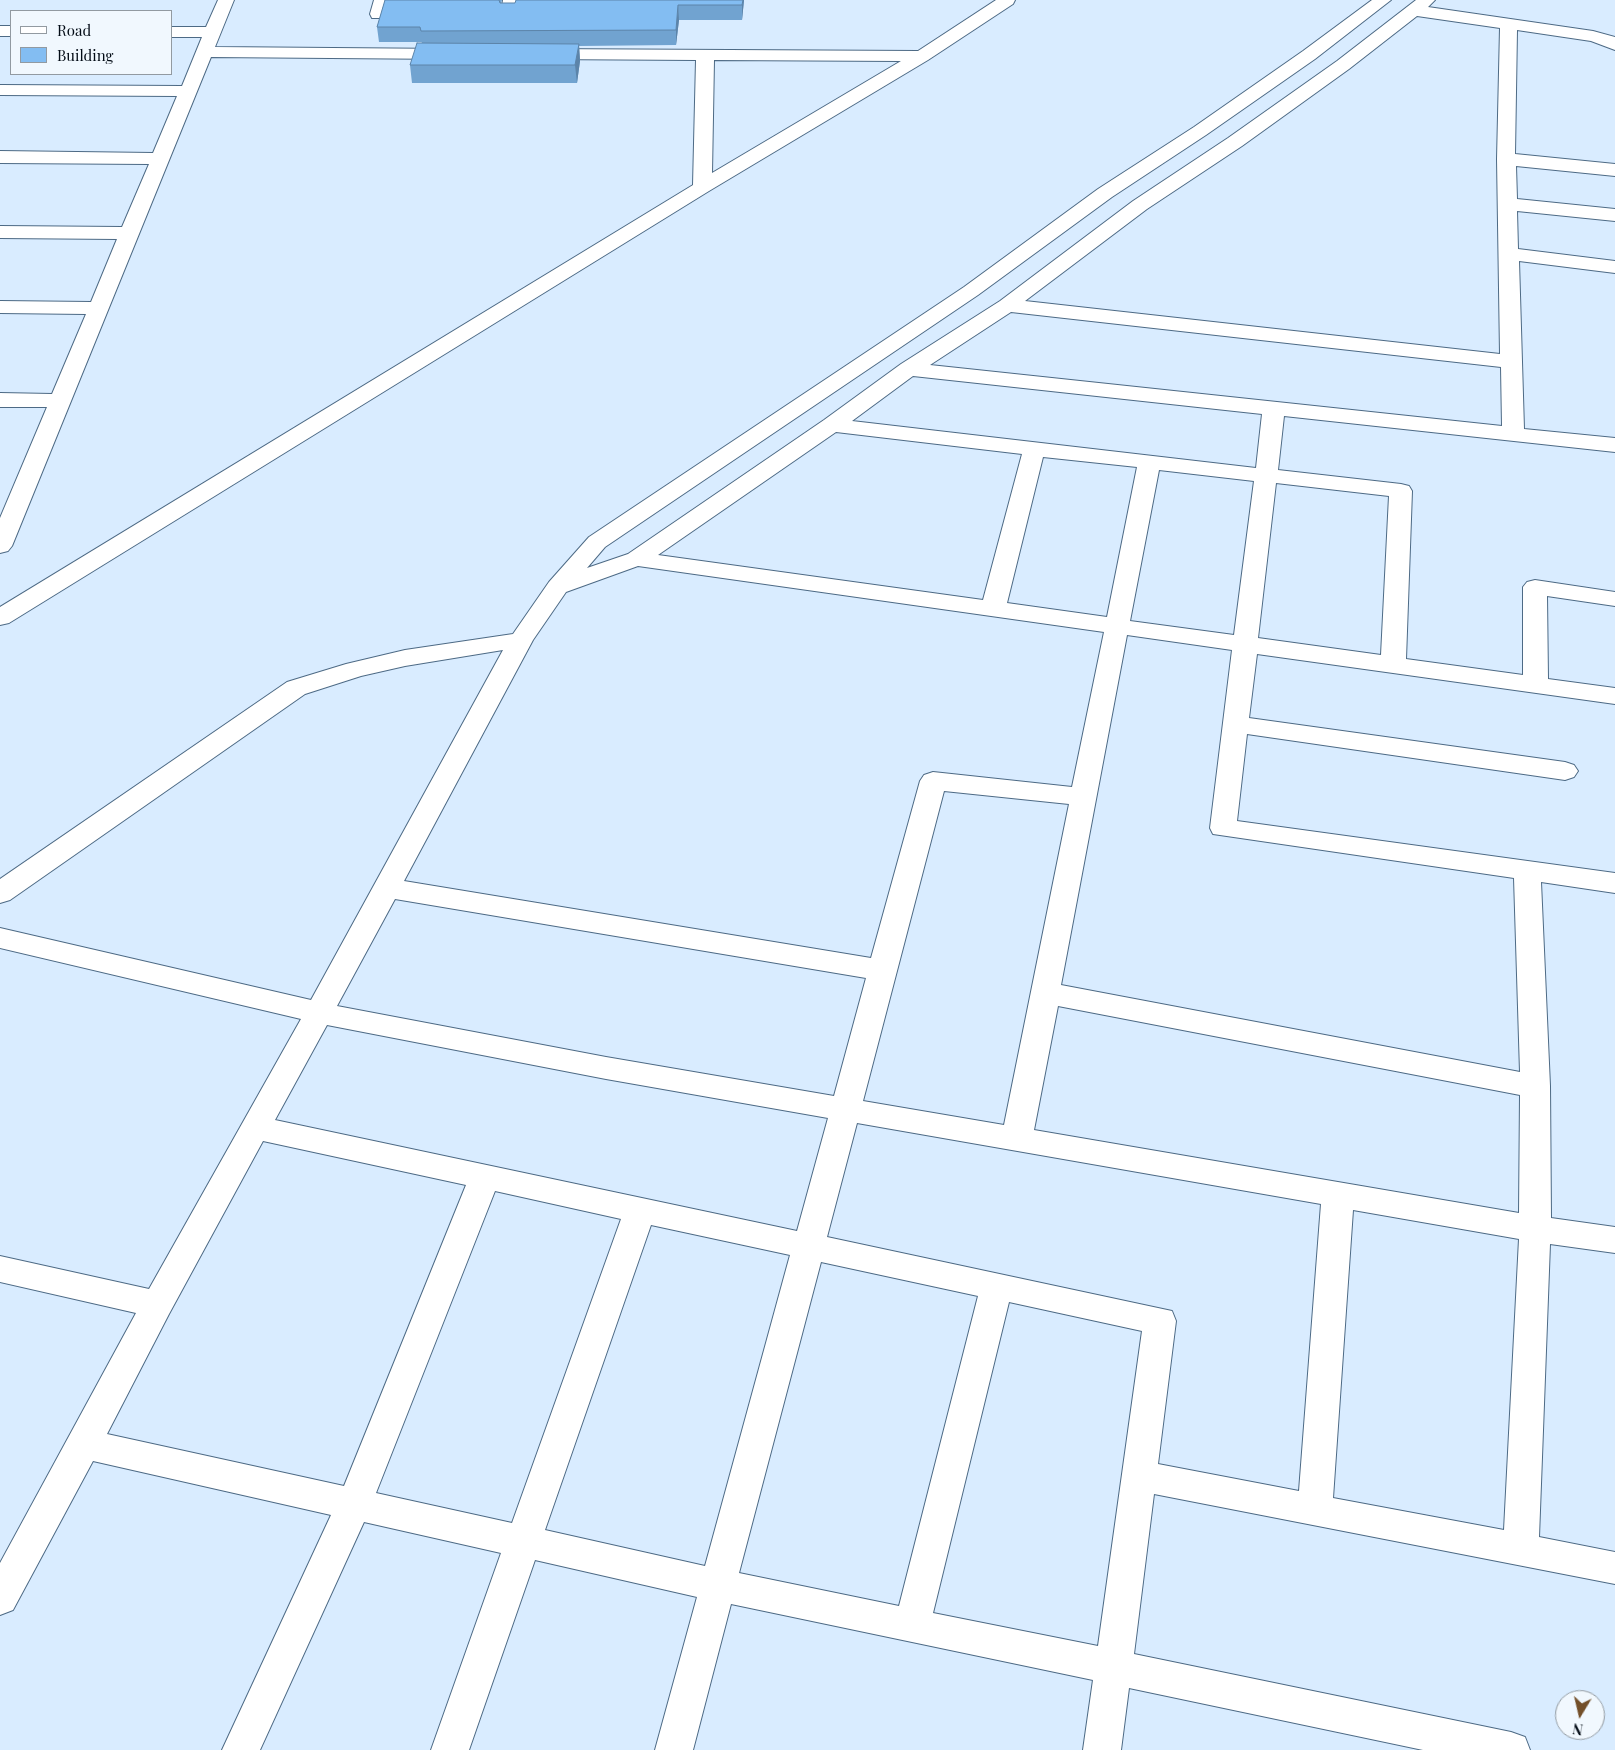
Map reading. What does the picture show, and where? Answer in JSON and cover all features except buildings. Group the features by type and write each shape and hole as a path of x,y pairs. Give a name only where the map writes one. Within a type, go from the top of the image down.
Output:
{"street":[{"path":"0,546 9,503 60,401 226,0"},
{"path":"0,618 702,187 922,56 1007,0"},
{"path":"0,1598 84,1444 157,1304 256,1128 521,640 556,587 597,542 971,292 1105,194 1309,55 1383,0"},
{"path":"556,587 636,559 832,425 909,368 1007,305 1140,205 1235,142 1343,65 1420,5 1510,24 1593,36 1612,42 1615,45"},
{"path":"1510,24 1506,159 1513,434"},
{"path":"172,32 212,32"},
{"path":"204,52 469,54"},
{"path":"528,54 922,56"},
{"path":"702,187 705,55"},
{"path":"0,90 188,91"},
{"path":"0,157 160,159"},
{"path":"1506,159 1615,170"},
{"path":"1507,204 1615,215"},
{"path":"0,232 129,233"},
{"path":"1508,254 1615,266"},
{"path":"1007,305 1511,362"},
{"path":"0,307 98,308"},
{"path":"909,368 1615,445"},
{"path":"0,400 60,401"},
{"path":"1274,408 1264,476 1246,644 1223,828 1615,883"},
{"path":"832,425 1401,491 1393,665"},
{"path":"993,610 1034,449"},
{"path":"1017,1139 1150,462"},
{"path":"636,559 1615,696"},
{"path":"1536,685 1535,588 1615,598"},
{"path":"0,893 296,688 355,670 404,658 521,640"},
{"path":"1236,724 1565,771"},
{"path":"674,1750 933,781 1084,797"},
{"path":"1521,1550 1536,1228 1535,1086 1527,871"},
{"path":"386,888 882,970"},
{"path":"0,938 319,1013 606,1068 1615,1240"},
{"path":"1046,993 1535,1086"},
{"path":"256,1128 1160,1321 1102,1750"},
{"path":"241,1750 354,1504 485,1177"},
{"path":"1315,1510 1338,1194"},
{"path":"450,1750 640,1210"},
{"path":"0,1269 157,1304"},
{"path":"912,1625 997,1286"},
{"path":"84,1444 718,1585 1511,1750"},
{"path":"1140,1476 1615,1568"}]}
